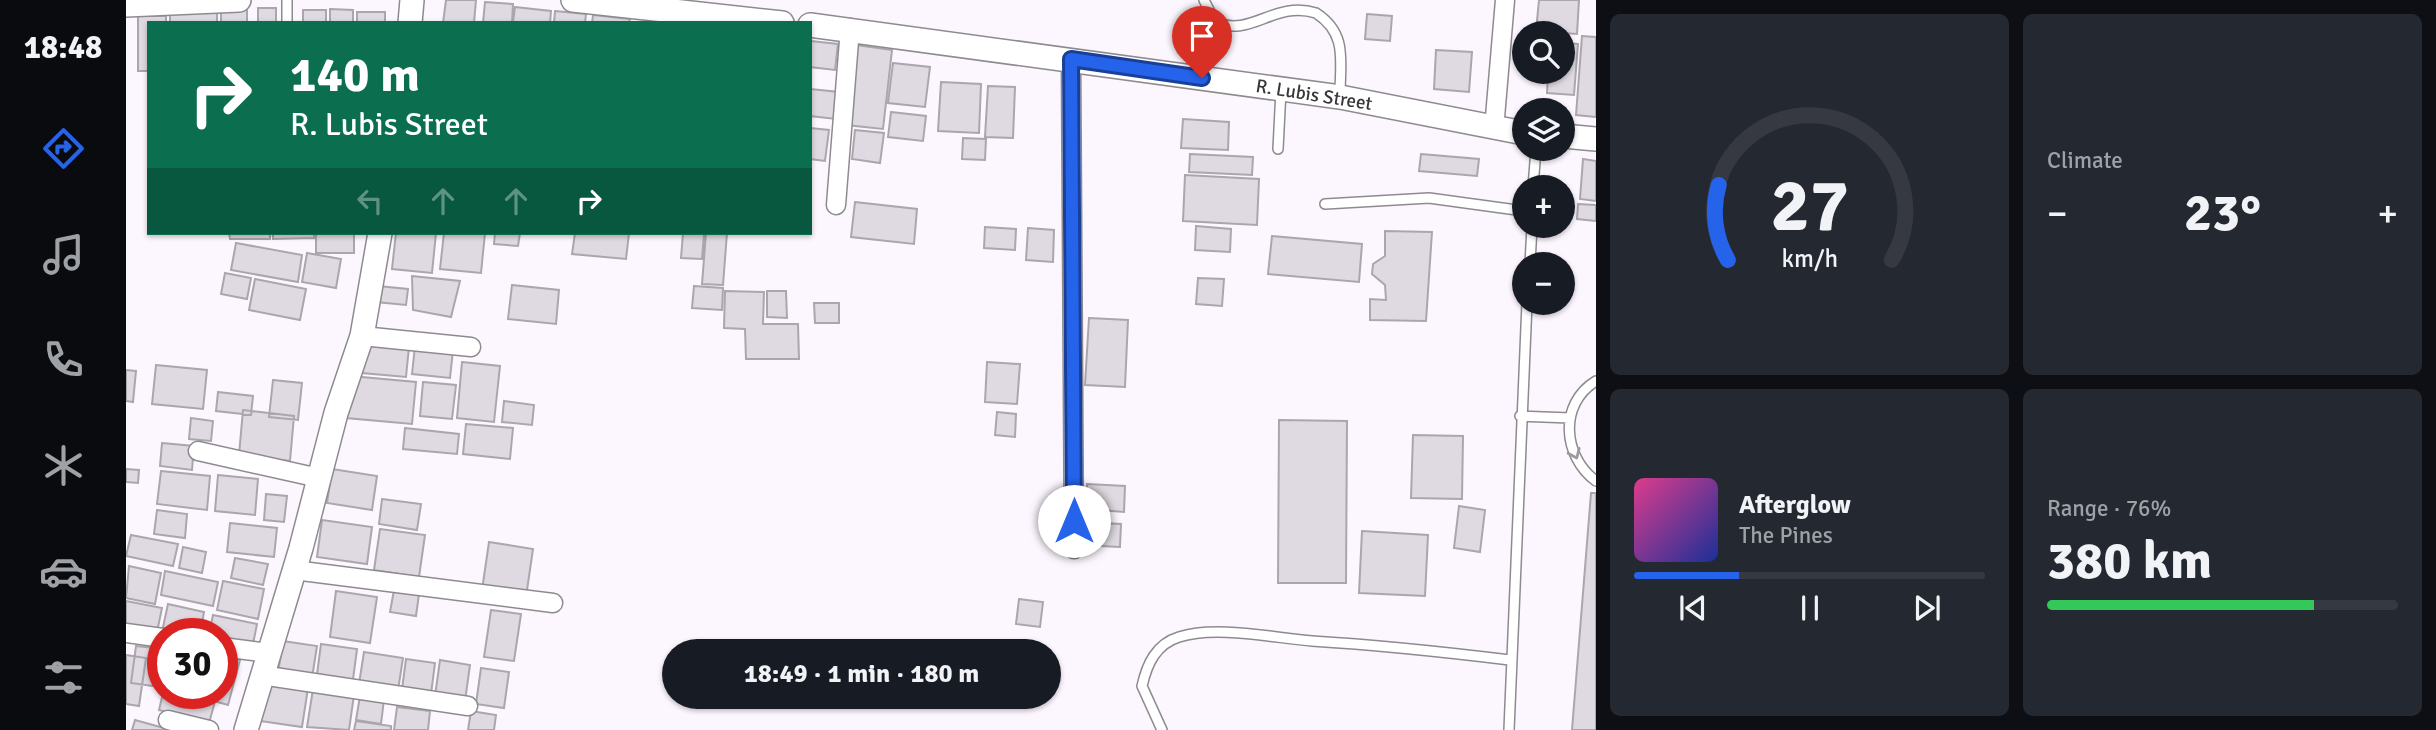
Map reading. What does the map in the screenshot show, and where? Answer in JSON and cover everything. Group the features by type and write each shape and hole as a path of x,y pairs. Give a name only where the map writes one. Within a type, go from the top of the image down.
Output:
{"street":[{"path":"126,5 239,0"},
{"path":"410,21 412,0"},
{"path":"573,0 764,21"},
{"path":"1494,129 1505,0"},
{"name":"R. Lubis Street","path":"812,25 850,28 1340,97 1512,131"},
{"path":"836,205 850,28"},
{"path":"1071,59 1074,549"},
{"path":"1575,137 1596,139"},
{"path":"246,730 294,570 336,413 362,335 380,235"},
{"path":"362,335 471,347"},
{"path":"198,451 320,478"},
{"path":"294,570 553,603"},
{"path":"126,633 147,636"},
{"path":"238,649 268,653"},
{"path":"261,675 468,706"},
{"path":"168,720 209,730"}],"lane":[{"path":"287,0 287,21"},
{"path":"1204,0 1215,23 1230,27 1289,5 1309,9 1329,22 1339,37 1340,97"},
{"path":"1278,149 1281,89"},
{"path":"1325,204 1429,198 1512,209"},
{"path":"1509,730 1526,315"},
{"path":"1596,381 1581,394 1570,418 1569,439 1576,458 1596,481"},
{"path":"1520,416 1570,418"},
{"path":"1162,730 1142,686 1153,655 1163,645 1179,637 1202,634 1261,635 1375,643 1510,660"}],"building":[{"path":"446,0 476,0 474,21 443,21"},
{"path":"1539,0 1579,0 1577,34 1575,21 1537,21"},
{"path":"485,2 513,4 512,21 483,21"},
{"path":"515,7 551,11 550,21 513,21"},
{"path":"258,8 276,8 276,21 258,21"},
{"path":"330,9 353,10 353,21 330,21"},
{"path":"217,10 217,21 170,21 170,11"},
{"path":"221,10 247,10 247,21 221,21"},
{"path":"303,10 326,10 326,21 303,21"},
{"path":"555,11 586,14 585,21 554,21"},
{"path":"357,12 385,12 385,21 357,21"},
{"path":"1367,14 1392,16 1390,41 1365,39"},
{"path":"593,15 630,19 630,21 592,21"},
{"path":"138,16 166,16 166,21 147,21 147,71 138,71"},
{"path":"1582,36 1596,37 1596,117 1576,115"},
{"path":"812,41 838,44 835,70 812,67"},
{"path":"1575,44 1578,44 1575,82"},
{"path":"856,45 892,50 883,129 846,125"},
{"path":"1436,50 1472,52 1469,92 1434,89"},
{"path":"893,63 930,67 925,107 888,103"},
{"path":"941,82 981,84 979,133 938,131"},
{"path":"1547,84 1575,84 1574,95 1547,93"},
{"path":"988,86 1015,87 1013,138 985,137"},
{"path":"812,89 839,92 836,119 812,116"},
{"path":"891,112 926,116 923,141 888,137"},
{"path":"1183,119 1229,122 1228,150 1181,148"},
{"path":"812,128 829,130 825,161 812,159"},
{"path":"855,130 884,133 880,163 852,159"},
{"path":"963,138 986,139 985,160 962,159"},
{"path":"1190,154 1253,157 1252,175 1189,172"},
{"path":"1421,154 1479,159 1477,176 1419,171"},
{"path":"1583,159 1596,161 1596,201 1580,199"},
{"path":"1185,175 1259,179 1257,225 1183,221"},
{"path":"855,202 917,209 914,244 851,237"},
{"path":"1578,204 1596,205 1596,221 1577,219"},
{"path":"1196,226 1231,229 1230,252 1195,250"},
{"path":"985,227 1016,229 1015,250 984,248"},
{"path":"1028,228 1054,230 1053,262 1026,260"},
{"path":"1385,231 1432,232 1426,321 1370,320 1370,299 1386,300 1385,285 1372,274 1373,264 1385,256"},
{"path":"229,235 270,235 270,239 230,239"},
{"path":"273,235 314,235 314,238 273,239"},
{"path":"316,235 354,235 354,253 316,253"},
{"path":"396,235 436,235 432,273 392,269"},
{"path":"444,235 485,235 481,273 440,269"},
{"path":"495,235 520,235 518,246 494,244"},
{"path":"575,235 629,235 626,259 572,254"},
{"path":"683,235 704,235 702,259 681,258"},
{"path":"706,235 727,235 723,285 702,284"},
{"path":"1272,236 1362,244 1359,282 1268,274"},
{"path":"236,243 302,255 298,282 231,270"},
{"path":"307,253 341,259 336,288 302,282"},
{"path":"225,273 251,278 247,299 221,294"},
{"path":"412,276 460,281 451,317 413,310"},
{"path":"1198,278 1224,279 1222,306 1196,304"},
{"path":"255,279 306,289 300,320 249,310"},
{"path":"512,285 559,290 556,324 508,319"},
{"path":"378,286 408,289 406,305 376,302"},
{"path":"694,286 723,288 722,310 692,308"},
{"path":"725,291 764,292 763,324 798,324 799,359 746,359 745,329 724,328"},
{"path":"767,291 786,291 787,318 767,317"},
{"path":"814,303 839,303 839,323 815,323"},
{"path":"1089,318 1128,320 1125,387 1085,385"},
{"path":"365,342 409,347 406,377 362,373"},
{"path":"415,346 453,350 450,378 412,374"},
{"path":"462,362 500,366 494,422 457,418"},
{"path":"987,362 1020,364 1017,404 985,402"},
{"path":"156,365 207,370 203,409 152,404"},
{"path":"126,370 136,371 133,402 126,401"},
{"path":"351,376 416,382 412,424 346,418"},
{"path":"273,380 302,383 298,420 269,417"},
{"path":"423,382 456,385 452,419 420,416"},
{"path":"218,392 253,396 251,415 216,411"},
{"path":"504,401 534,405 532,425 502,422"},
{"path":"243,410 294,416 290,461 239,455"},
{"path":"997,412 1016,414 1015,437 995,435"},
{"path":"191,418 213,421 211,441 189,439"},
{"path":"1279,420 1347,421 1346,583 1278,583"},
{"path":"466,424 513,428 510,459 463,454"},
{"path":"405,428 459,434 457,454 403,449"},
{"path":"1413,435 1463,436 1462,499 1411,498"},
{"path":"162,443 194,446 192,470 160,466"},
{"path":"126,469 139,470 138,483 126,482"},
{"path":"332,469 377,476 372,510 327,503"},
{"path":"161,471 210,476 207,510 157,504"},
{"path":"218,475 258,479 255,515 215,511"},
{"path":"1087,484 1125,486 1124,512 1086,509"},
{"path":"1591,493 1596,493 1596,730 1572,730"},
{"path":"266,494 287,496 284,522 264,520"},
{"path":"382,499 421,504 417,530 379,524"},
{"path":"1459,506 1485,510 1480,552 1454,548"},
{"path":"157,510 187,514 185,538 154,534"},
{"path":"322,520 372,527 367,564 317,557"},
{"path":"1081,522 1121,524 1120,547 1080,545"},
{"path":"230,523 277,528 274,557 227,552"},
{"path":"380,529 425,535 419,577 374,570"},
{"path":"1362,531 1428,535 1425,596 1359,593"},
{"path":"131,535 178,544 173,566 126,556"},
{"path":"489,542 533,549 526,597 482,590"},
{"path":"183,547 206,552 202,573 179,568"},
{"path":"235,558 268,564 263,585 231,578"},
{"path":"129,566 161,573 155,604 126,598"},
{"path":"165,571 218,582 213,606 161,595"},
{"path":"223,581 264,589 258,619 217,610"},
{"path":"394,590 419,594 416,616 390,612"},
{"path":"336,591 377,597 370,643 330,637"},
{"path":"1019,599 1043,602 1040,627 1016,624"},
{"path":"126,601 162,608 160,618 147,618 147,630 126,625"},
{"path":"168,604 204,612 203,618 165,618"},
{"path":"491,610 521,614 514,661 484,657"},
{"path":"238,620 257,624 252,649 238,646"},
{"path":"283,641 317,646 312,678 278,673"},
{"path":"321,644 357,649 352,687 316,682"},
{"path":"136,646 147,647 147,685 131,683"},
{"path":"364,652 403,658 398,690 359,684"},
{"path":"126,655 146,658 139,706 126,704"},
{"path":"406,659 435,663 431,694 402,689"},
{"path":"440,660 470,665 465,701 435,696"},
{"path":"481,668 509,672 504,708 476,704"},
{"path":"266,682 308,688 302,727 260,721"},
{"path":"313,689 354,695 349,730 307,727"},
{"path":"360,696 384,699 381,724 356,720"},
{"path":"397,707 430,711 428,730 394,730"},
{"path":"159,709 213,709 209,723"},
{"path":"471,711 496,715 494,730 468,730"},
{"path":"135,720 171,730 132,730"},
{"path":"356,721 391,726 391,730 354,730"}],"route":[{"path":"1074,521 1071,59 1202,78"}]}
